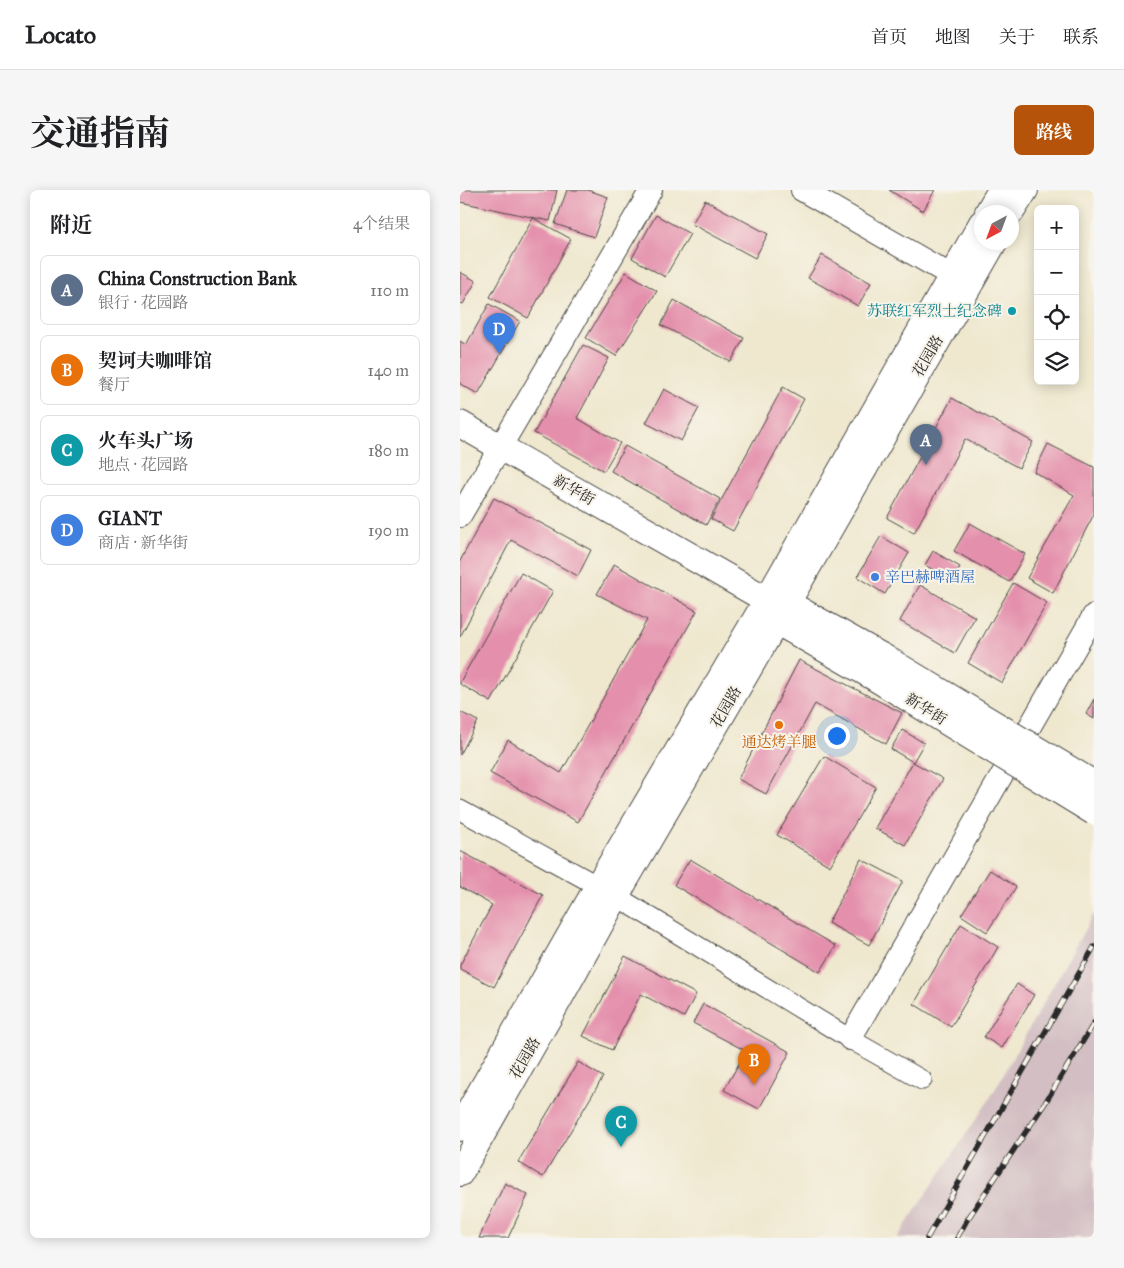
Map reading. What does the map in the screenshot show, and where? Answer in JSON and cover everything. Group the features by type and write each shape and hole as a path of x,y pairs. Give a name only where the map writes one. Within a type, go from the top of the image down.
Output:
{"main road":[{"path":"992,205 1001,190"},
{"path":"1016,205 1025,190"},
{"name":"花园路","path":"460,1128 607,891 777,608 960,280 974,244"},
{"name":"花园路","path":"960,280 987,250"},
{"name":"新华街","path":"460,424 877,667 1094,784"},
{"name":"新华街","path":"877,667 1094,812"},
{"name":"花园路","path":"460,1173 559,999 607,891"}],"street":[{"path":"460,516 651,190"},
{"path":"802,190 960,280"},
{"path":"850,1039 1094,615"},
{"path":"460,810 607,891 850,1039 922,1080"}],"shaded area":[{"path":"1094,913 1094,1238 897,1238 989,1100"}],"building":[{"path":"460,190 557,190 550,221 460,202"},
{"path":"567,190 588,190 608,197 594,237 555,224"},
{"path":"889,190 935,190 923,211"},
{"path":"705,200 768,234 755,258 692,224"},
{"path":"656,215 690,234 665,277 632,258"},
{"path":"533,218 571,239 528,318 490,297"},
{"path":"822,255 871,283 858,306 808,278"},
{"path":"460,272 476,281 463,304 460,303"},
{"path":"626,272 657,291 616,356 586,338"},
{"path":"674,300 744,338 731,362 661,325"},
{"path":"489,304 520,321 478,394 460,384 460,341 466,345"},
{"path":"583,345 609,358 577,418 620,443 604,471 534,433"},
{"path":"783,387 804,399 733,531 711,519"},
{"path":"664,389 699,408 681,441 646,423"},
{"path":"952,398 1033,442 1019,468 965,439 914,533 887,518"},
{"path":"1048,444 1094,467 1094,514 1053,593 1027,578 1074,495 1034,472"},
{"path":"625,446 720,499 706,525 611,471"},
{"path":"494,498 591,550 578,576 511,540 460,637 460,561"},
{"path":"970,523 1025,554 1009,582 954,551"},
{"path":"881,536 909,553 885,594 857,577"},
{"path":"933,551 960,567 952,581 925,565"},
{"path":"614,564 697,611 578,822 490,773 508,740 561,773 647,620 597,594"},
{"path":"521,573 553,591 491,702 460,684 460,682"},
{"path":"1013,583 1047,603 1002,683 968,663"},
{"path":"920,585 975,617 955,653 900,621"},
{"path":"799,660 902,713 886,744 815,704 766,794 738,779"},
{"path":"1094,699 1094,719 1086,714"},
{"path":"460,712 478,721 460,755"},
{"path":"902,730 924,743 913,762 891,749"},
{"path":"824,756 876,787 830,866 777,835"},
{"path":"913,762 943,779 905,845 875,828"},
{"path":"460,851 543,895 494,987 460,969 460,965 492,905 460,887"},
{"path":"690,859 836,946 820,972 674,885"},
{"path":"861,859 903,881 869,945 828,923"},
{"path":"990,870 1016,887 987,932 961,915"},
{"path":"961,924 998,947 951,1027 914,1004"},
{"path":"625,956 696,994 684,1017 641,994 612,1050 583,1036"},
{"path":"1017,984 1034,995 1002,1048 984,1037"},
{"path":"703,1004 790,1052 759,1109 724,1090 746,1051 693,1023"},
{"path":"578,1062 603,1077 543,1177 518,1162"},
{"path":"505,1183 528,1195 508,1238 479,1238"}],"railway":[{"path":"927,1238 1094,947"},
{"path":"957,1238 1045,1103 1094,1023"}],"place":[{"name":"苏联红军烈士纪念碑","path":"1012,311"},
{"name":"GIANT","path":"499,354"},
{"name":"China Construction Bank","path":"926,465"},
{"name":"辛巴赫啤酒屋","path":"875,577"},
{"name":"通达烤羊腿","path":"779,725"},
{"name":"契诃夫咖啡馆","path":"754,1085"},
{"name":"火车头广场","path":"621,1147"}]}
